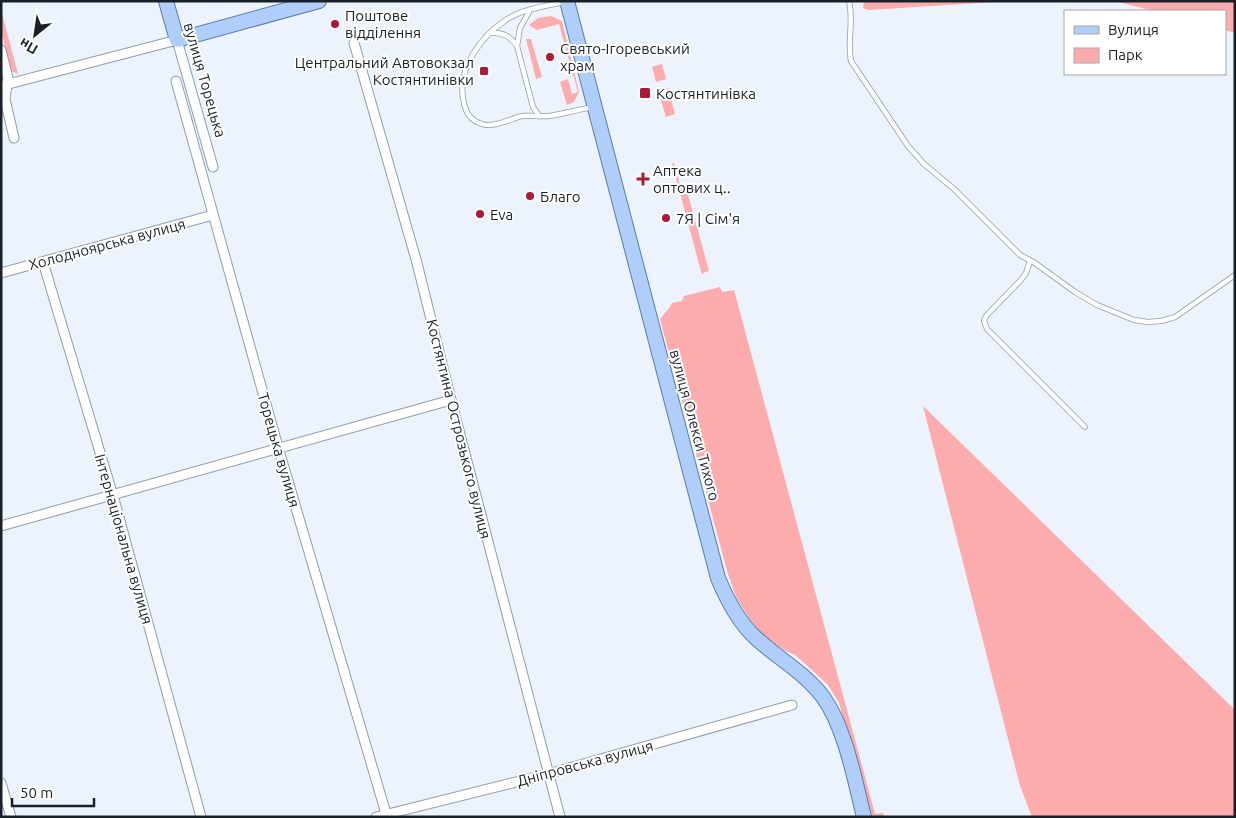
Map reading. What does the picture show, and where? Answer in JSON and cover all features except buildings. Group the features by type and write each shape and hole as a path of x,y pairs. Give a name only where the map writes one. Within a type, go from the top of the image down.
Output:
{"main road":[{"name":"вулиця Торецька","path":"166,1 177,40"},
{"path":"177,40 318,1"},
{"name":"вулиця Олекси Тихого","path":"566,1 718,578 734,610 755,637 791,665 828,704 834,715 846,750 864,817"}],"street":[{"path":"4,85 177,40"},
{"name":"вулиця Торецька","path":"177,40 213,167"},
{"name":"Костянтина Острозького вулиця","path":"354,43 418,263 451,400 560,817"},
{"path":"1,50 7,72 4,85 5,99 14,138"},
{"name":"Торецька вулиця","path":"176,81 278,447 387,815"},
{"name":"Холодноярська вулиця","path":"1,273 213,215"},
{"name":"Інтернаціональна вулиця","path":"43,262 113,495 201,817"},
{"path":"1,526 451,400"},
{"name":"Дніпровська вулиця","path":"376,817 548,774 792,705"},
{"path":"1,783 11,817"}],"lane":[{"path":"566,1 506,19 492,32 470,57 464,73 461,86 465,110 477,122 488,125 523,116 551,116 594,107"},
{"path":"849,1 851,9 849,52 851,61 883,111 908,146 924,164 954,189 1020,255 1097,306 1127,317 1148,322 1161,321 1175,316 1235,275"},
{"path":"530,11 520,28 517,46 532,107 539,116"},
{"path":"492,32 499,32 509,36 517,46"},
{"path":"1030,260 1026,273 1020,281 986,316 984,321 987,329 1085,427"}],"green space":[{"path":"864,1 1011,1 869,10 863,8"},
{"path":"1115,1 1235,1 1235,33 1226,30 1226,10 1149,10"},
{"path":"1,10 18,74 11,71 1,31"},
{"path":"551,16 562,21 579,92 574,102 567,105 560,82 568,79 572,94 578,92 559,24 537,30 529,25 538,18"},
{"path":"526,39 531,39 542,77 536,79"},
{"path":"662,64 666,79 656,82 652,67"},
{"path":"668,88 675,114 666,117 658,91"},
{"path":"672,163 674,163 681,188 686,187 709,271 702,275"},
{"path":"720,287 722,292 734,290 875,814 883,813 884,817 872,817 839,703 828,685 795,655 784,650 762,634 736,597 727,571 660,319 672,303 682,301 684,296"},
{"path":"923,406 1235,710 1235,817 1032,817 1020,786"}],"place":[{"name":"Поштове відділення","path":"335,24"},
{"name":"Свято-Ігоревський храм","path":"550,57"},
{"name":"Центральний Автовокзал Костянтинівки","path":"484,71"},
{"name":"Костянтинівка","path":"645,93"},
{"name":"Аптека оптових ц‥","path":"643,179"},
{"name":"Благо","path":"530,196"},
{"name":"Eva","path":"480,214"},
{"name":"7Я | Сім'я","path":"666,218"}]}
